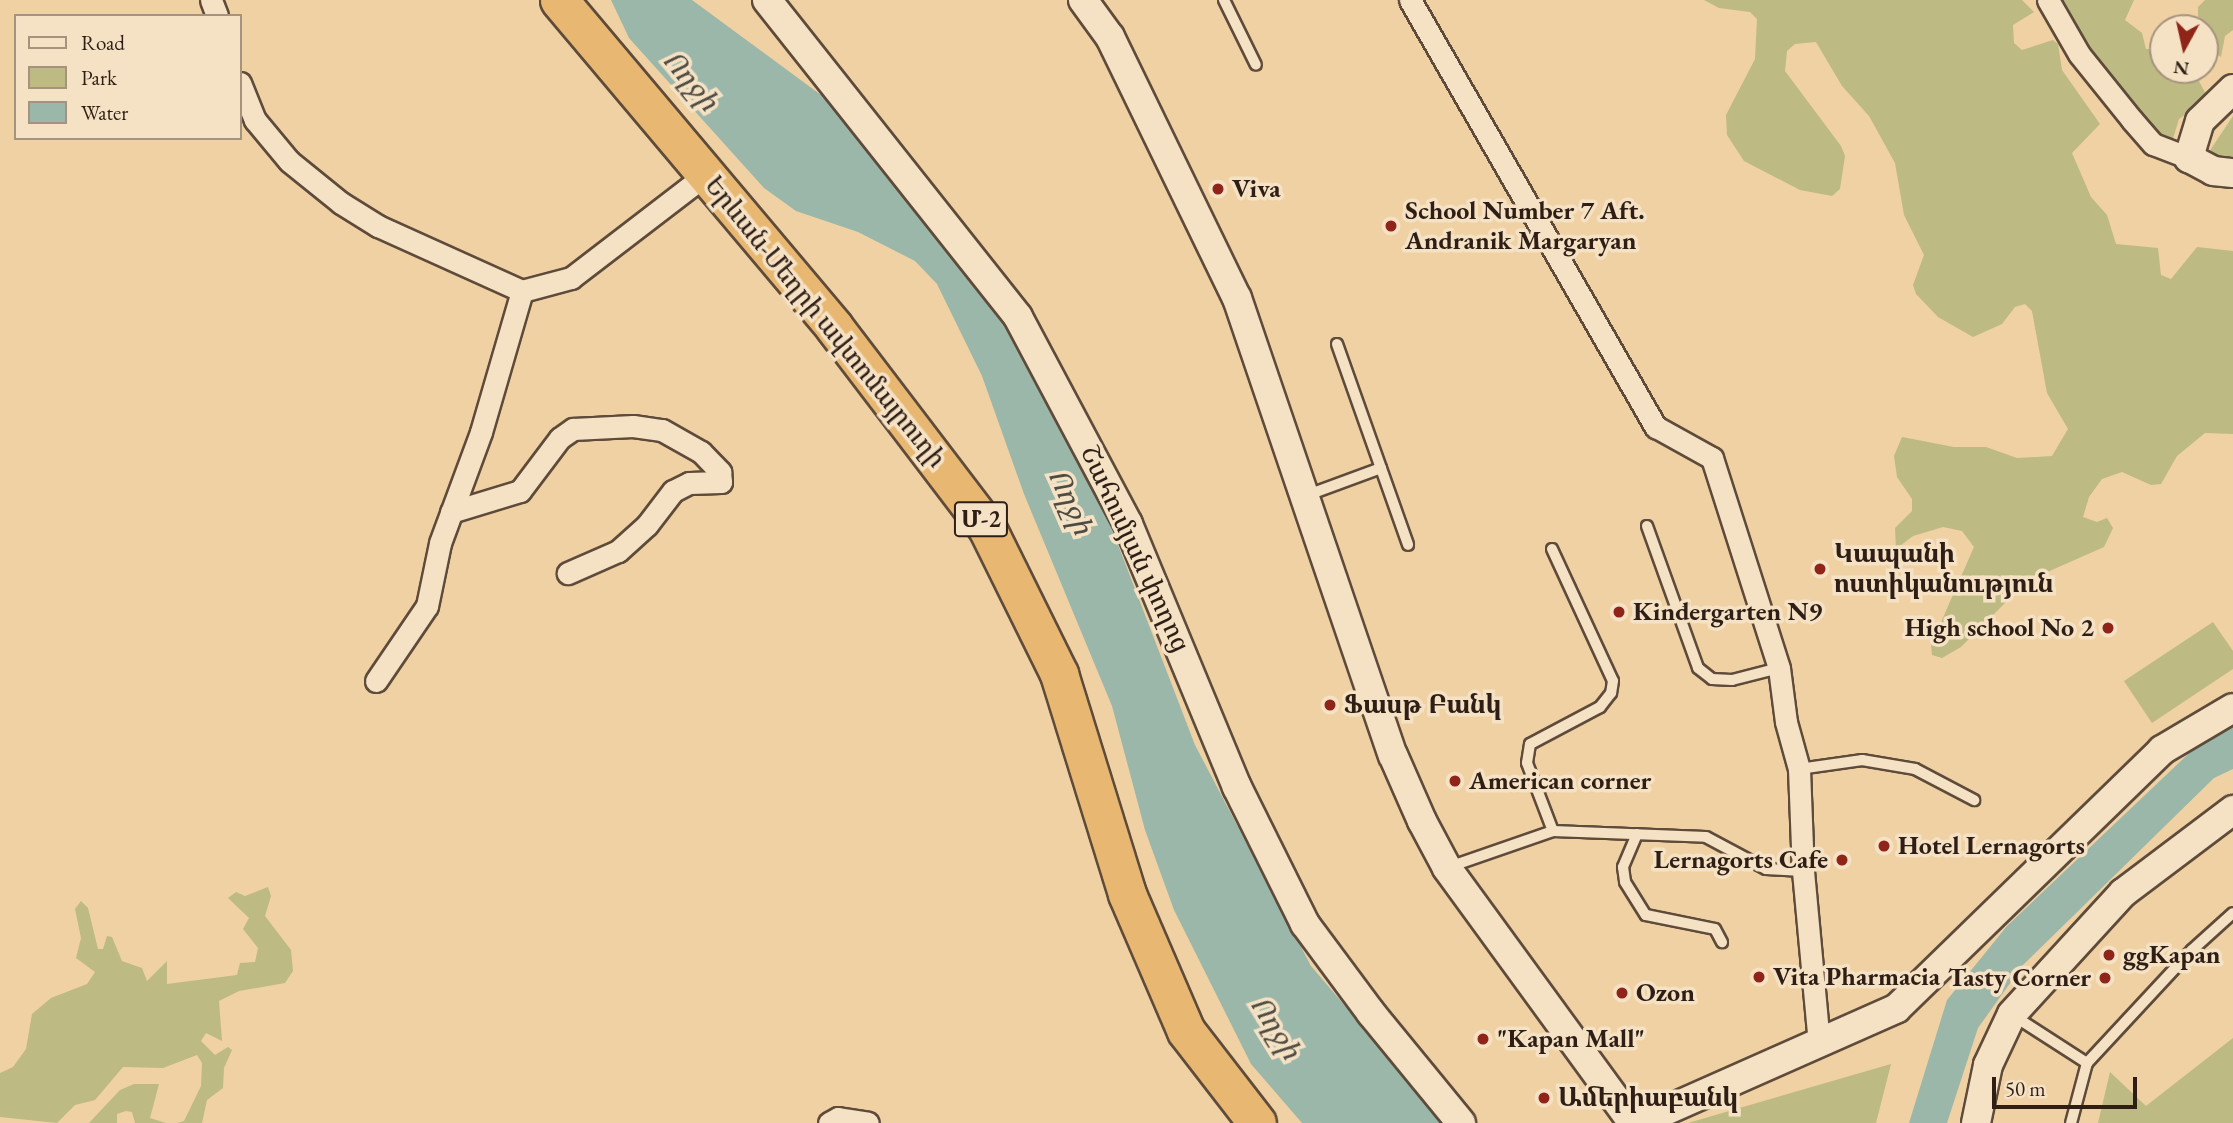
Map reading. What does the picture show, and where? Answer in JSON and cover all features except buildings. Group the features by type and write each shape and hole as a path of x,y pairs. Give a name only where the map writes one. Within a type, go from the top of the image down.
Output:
{"highway":[{"name":"Երևան-Մեղրի ավտոմայրուղի","path":"559,0 842,337 987,528 1059,674 1127,894 1186,1031 1257,1123"}],"street":[{"name":"Շահումյան փողոց","path":"767,0 1018,317 1128,524 1237,787 1306,924 1371,1013 1461,1123"},
{"path":"1083,0 1110,37 1237,298 1393,755 1447,868 1635,1123 1819,1045 1897,1008 2162,750 2233,708"},
{"path":"1410,0 1656,427 1712,458 1779,668 1786,722 1800,769 1803,871 1819,1045"},
{"path":"2048,0 2079,54 2153,144 2213,171 2233,173"},
{"path":"242,88 255,120 289,161 341,203 378,226 522,290 571,278 705,175"},
{"path":"2189,158 2200,121 2233,89"},
{"path":"376,681 402,649 427,606 451,512 522,290"},
{"path":"451,512 520,491 560,438 573,429 633,426 662,430 701,452 720,472 721,482 689,483 673,491 647,525 618,551 568,573"},
{"path":"1976,1123 1988,1065 2012,1014 2123,893 2233,810"},
{"path":"830,1123 838,1118 868,1123"}],"lane":[{"path":"1224,0 1256,65"},
{"path":"1337,344 1408,545"},
{"path":"1305,496 1381,468"},
{"path":"1647,526 1698,668 1712,679 1732,680 1779,668"},
{"path":"1552,549 1613,681 1611,694 1600,707 1530,744 1527,763 1553,831"},
{"path":"1800,769 1875,762 1915,769 1974,800"},
{"path":"1447,868 1553,831 1706,836 1766,869 1803,871"},
{"path":"1637,834 1623,867 1625,882 1646,915 1715,929 1722,942"},
{"path":"2071,1123 2087,1063 2192,950 2233,913"},
{"path":"2012,1014 2087,1063"}],"green space":[{"path":"1704,0 2022,0 2034,12 2013,25 2014,43 2022,50 2053,40 2058,44 2062,70 2100,124 2072,153 2091,197 2107,215 2116,244 2158,248 2161,275 2171,279 2197,247 2233,251 2233,434 2205,433 2177,456 2161,484 2151,485 2122,472 2102,479 2089,497 2083,517 2097,522 2107,518 2113,528 2104,547 2027,581 1961,647 1942,658 1932,655 1931,645 1974,547 1962,531 1943,527 1913,536 1896,549 1895,528 1912,511 1912,499 1897,477 1894,456 1902,437 1954,447 1986,447 2017,458 2052,456 2068,429 2047,393 2032,311 2025,304 2015,307 2002,324 1973,337 1938,317 1916,294 1913,285 1924,255 1904,215 1895,163 1869,116 1842,86 1816,42 1795,44 1787,51 1785,71 1841,146 1845,156 1840,189 1832,196 1800,190 1744,161 1727,135 1726,115 1755,59 1757,19 1750,12 1719,8"},
{"path":"2056,0 2134,0 2125,20 2142,33 2146,49 2149,49 2149,84 2200,84 2208,98 2179,119 2171,145 2165,147 2088,56"},
{"path":"2205,0 2233,0 2233,30 2225,36 2221,57 2219,14 2198,14 2198,7"},
{"path":"2233,116 2233,170 2203,161"},
{"path":"2213,622 2233,651 2233,669 2152,723 2124,681"},
{"path":"268,887 271,896 265,916 291,950 293,971 285,983 239,991 219,1001 222,1041 206,1033 201,1041 215,1055 228,1047 232,1050 224,1068 223,1088 207,1100 202,1123 177,1123 184,1121 201,1086 202,1063 197,1055 163,1068 123,1067 95,1100 75,1105 57,1123 0,1117 0,1073 13,1067 26,1049 32,1014 51,998 87,984 95,972 76,958 81,938 75,909 81,901 88,908 98,949 103,949 107,936 112,937 122,961 142,968 147,981 167,961 167,984 237,975 240,963 255,962 258,948 243,929 249,918 228,898 236,892 245,896"},
{"path":"2233,1038 2233,1123 2098,1123 2110,1072 2146,1106"},
{"path":"1891,1064 1876,1123 1688,1123"},
{"path":"134,1084 159,1084 150,1118 166,1123 135,1123 132,1112 126,1111 117,1114 117,1123 89,1123 120,1090"}],"water":[{"name":"Ողջի","path":"611,0 692,0 840,109 974,278 1023,352 1097,490 1195,745 1311,966 1445,1123 1302,1123 1251,1064 1174,910 1145,830 1112,706 1024,494 982,376 937,284 915,261 858,232 796,211 764,188 629,38"},
{"path":"2233,726 2233,769 2214,778 2023,965 1978,1028 1947,1123 1909,1123 1947,1000 2007,926 2203,740"}],"place":[{"name":"Viva","path":"1218,189"},
{"name":"School Number 7 Aft. Andranik Margaryan","path":"1391,226"},
{"name":"Կապանի ոստիկանություն","path":"1820,569"},
{"name":"Kindergarten N9","path":"1619,612"},
{"name":"High school No 2","path":"2108,628"},
{"name":"Ֆասթ Բանկ","path":"1330,705"},
{"name":"American corner","path":"1455,781"},
{"name":"Hotel Lernagorts","path":"1884,846"},
{"name":"Lernagorts Cafe","path":"1842,860"},
{"name":"ggKapan","path":"2109,955"},
{"name":"Vita Pharmacia","path":"1759,977"},
{"name":"Tasty Corner","path":"2105,978"},
{"name":"Ozon","path":"1622,993"},
{"name":"\"Kapan Mall\"","path":"1483,1039"},
{"name":"Ամերիաբանկ","path":"1544,1098"}]}
